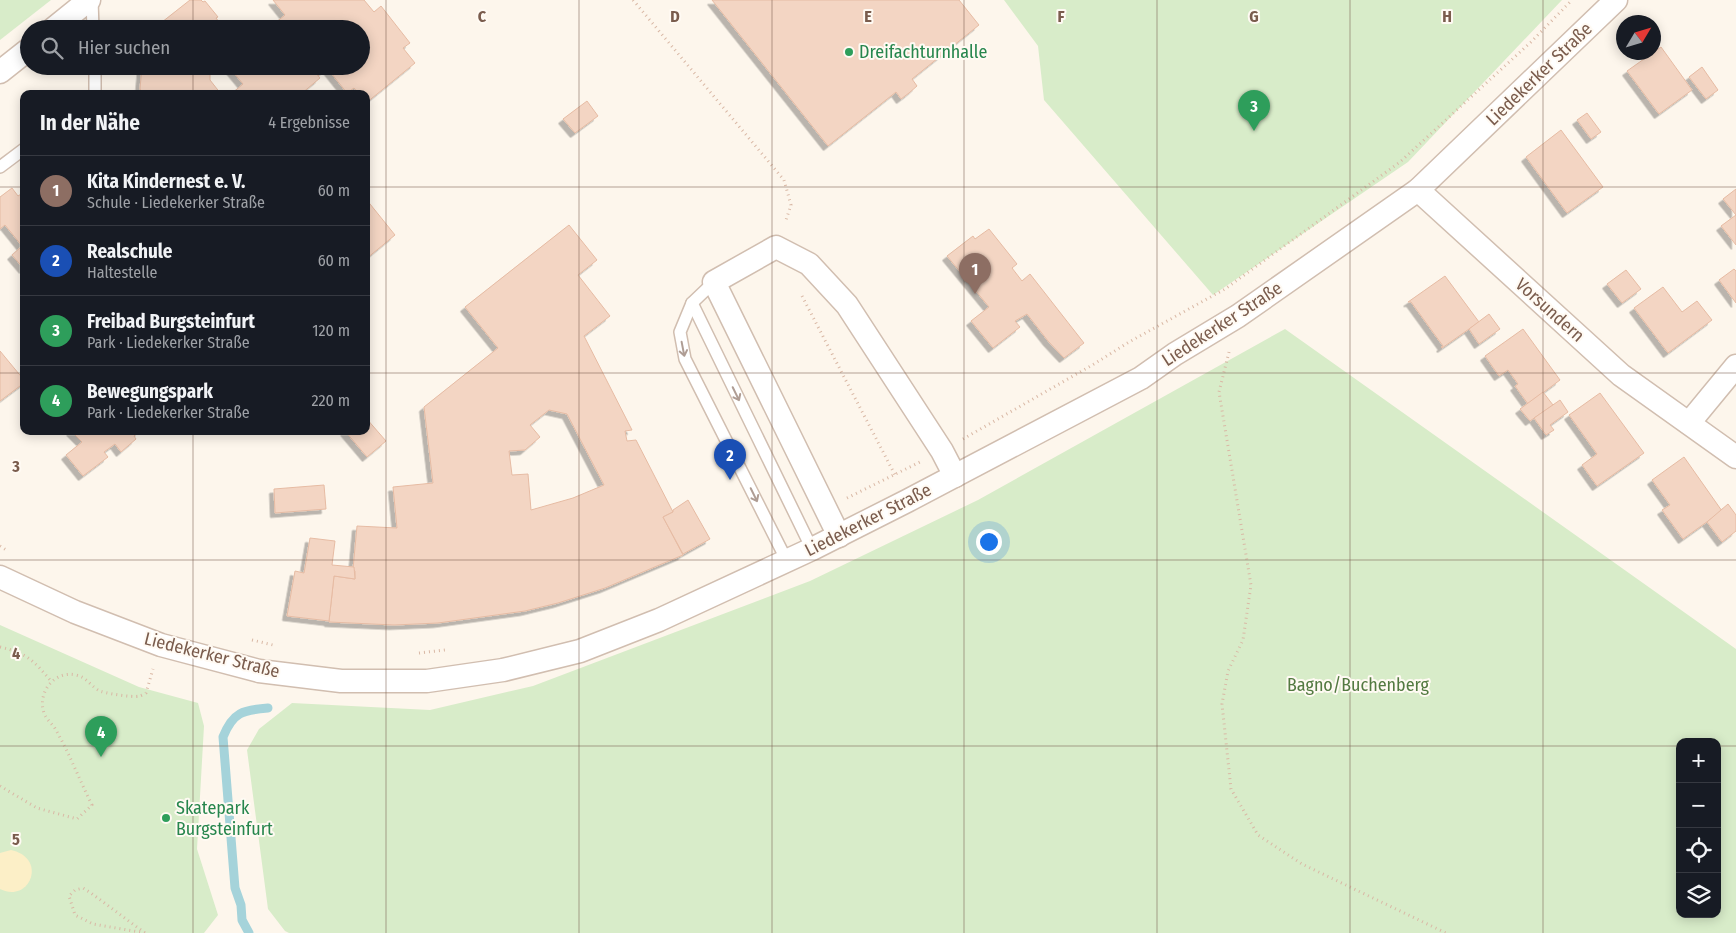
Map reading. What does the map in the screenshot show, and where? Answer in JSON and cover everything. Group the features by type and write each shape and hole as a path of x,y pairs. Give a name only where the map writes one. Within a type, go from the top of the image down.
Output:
{"street":[{"path":"64,20 90,0"},
{"name":"Liedekerker Straße","path":"0,577 75,612 161,645 259,670 340,681 427,681 503,670 580,651 659,620 839,536 1141,378 1175,354 1238,316 1418,190 1616,0"},
{"path":"0,72 20,55"},
{"name":"Vorsundern","path":"1418,190 1621,375 1736,457"},
{"path":"839,536 714,282 776,247 809,264 847,305 942,451 955,476"},
{"path":"1689,423 1736,366"}],"lane":[{"path":"90,0 92,20"},
{"path":"94,75 95,90"},
{"path":"0,167 20,152"},
{"path":"714,282 692,303 680,332 685,359 787,561"},
{"path":"692,303 812,549"}],"path":[{"path":"825,510 894,473 942,451 1129,342 1225,289 1400,162 1531,42 1572,0"},
{"path":"1238,316 1219,392 1251,585 1243,640 1228,671 1222,704 1231,789 1258,835 1302,864 1446,933"},
{"path":"0,546 12,554"},
{"path":"248,640 275,645"},
{"path":"0,786 37,808 77,819 92,805 56,730 45,715 42,698 46,689 51,682 68,674 78,675 86,679 99,691 138,697 146,693 161,645"},
{"path":"0,647 18,651 36,664 51,682"},
{"path":"414,654 452,649"},
{"path":"83,888 145,933 87,922 75,914 69,896 76,890 83,888"}],"green space":[{"path":"0,0 51,0 26,20 20,20 20,24 0,40"},
{"path":"1004,0 1562,0 1408,162 1213,295 1044,100 1038,46"},
{"name":"Bagno/Buchenberg","path":"1285,329 1736,649 1736,933 289,933 285,931 268,909 247,750 259,729 292,703 430,710 533,686 810,581 978,500"},
{"path":"0,625 139,687 198,703 204,726 197,849 218,915 204,933 0,933"}],"sand":[{"path":"11,850 22,855 29,862 32,870 31,878 26,885 20,890 11,892 0,889 0,853"}],"building":[{"path":"190,0 205,1 218,17 216,18 218,20 165,20"},
{"path":"273,0 364,0 374,12 381,6 410,43 403,48 415,63 370,100 370,90 356,90 354,88 345,90 333,75 370,75 370,20 279,20 285,15"},
{"name":"Dreifachturnhalle","path":"712,0 959,0 979,25 912,79 917,86 909,93 901,99 896,92 828,146"},
{"path":"1661,47 1692,90 1659,114 1627,71 1643,60 1661,60"},
{"path":"1702,67 1718,90 1706,99 1689,77"},
{"path":"141,75 210,75 210,80 218,90 141,90"},
{"path":"236,75 318,75 320,78 306,90 236,90 243,84"},
{"path":"587,101 598,116 575,133 563,119"},
{"path":"1587,113 1601,132 1591,139 1577,120"},
{"path":"1561,130 1603,187 1567,213 1526,157"},
{"path":"12,188 18,196 20,195 20,244 5,225 0,229 0,197"},
{"path":"1736,189 1736,215 1723,199"},
{"path":"370,204 395,235 370,256"},
{"path":"1736,215 1736,245 1721,226"},
{"path":"569,225 597,260 578,275 610,316 584,336 632,430 625,431 627,441 636,440 673,512 663,517 683,555 605,588 525,611 438,623 394,625 329,622 334,576 355,579 355,571 353,569 357,526 397,528 393,487 433,483 424,407 498,348 465,307","holes":["549,410 567,414 604,485 573,498 531,510 528,474 512,475 509,451 525,450 540,437 530,425"]},
{"path":"989,229 1017,264 1012,268 1022,281 1030,274 1084,343 1064,358 1027,314 1015,321 1020,327 993,348 971,321 989,307 947,256 973,236 975,239"},
{"path":"20,248 20,264 12,255"},
{"path":"1734,269 1736,271 1736,303 1719,280"},
{"path":"1626,270 1641,289 1622,303 1607,284"},
{"path":"1445,276 1479,322 1442,348 1443,346 1411,302 1408,302"},
{"path":"1663,287 1682,312 1697,301 1712,320 1668,353 1634,308"},
{"path":"1489,314 1500,329 1479,344 1469,329"},
{"path":"1523,329 1560,380 1528,404 1515,386 1518,384 1508,370 1499,376 1485,356"},
{"path":"0,351 20,375 20,386 0,401"},
{"path":"1543,392 1553,405 1530,421 1520,409"},
{"path":"1600,393 1644,453 1597,486 1582,465 1597,454 1569,415"},
{"path":"1560,400 1568,412 1550,425 1554,430 1546,435 1534,418"},
{"path":"370,423 386,441 367,457 348,435 370,435"},
{"path":"75,435 135,435 136,439 121,452 115,444 104,452 108,457 83,476 66,455 82,442"},
{"path":"1684,457 1722,511 1683,539 1662,510 1670,505 1652,480"},
{"path":"324,485 326,509 275,513 274,489"},
{"path":"688,500 710,539 683,554 663,517"},
{"path":"1728,504 1736,515 1736,531 1722,542 1707,522"},
{"path":"310,538 335,541 332,565 354,567 355,579 334,576 329,621 287,616 295,571 304,573"}],"waterway":[{"path":"249,933 242,920 241,905 235,888 223,737 235,717 245,711 268,708"}],"place":[{"name":"Dreifachturnhalle","path":"849,52"},
{"name":"Freibad Burgsteinfurt","path":"1254,131"},
{"name":"Kita Kindernest e. V.","path":"975,294"},
{"name":"Realschule","path":"730,480"},
{"name":"Bewegungspark","path":"101,757"},
{"name":"Skatepark Burgsteinfurt","path":"166,818"}]}
